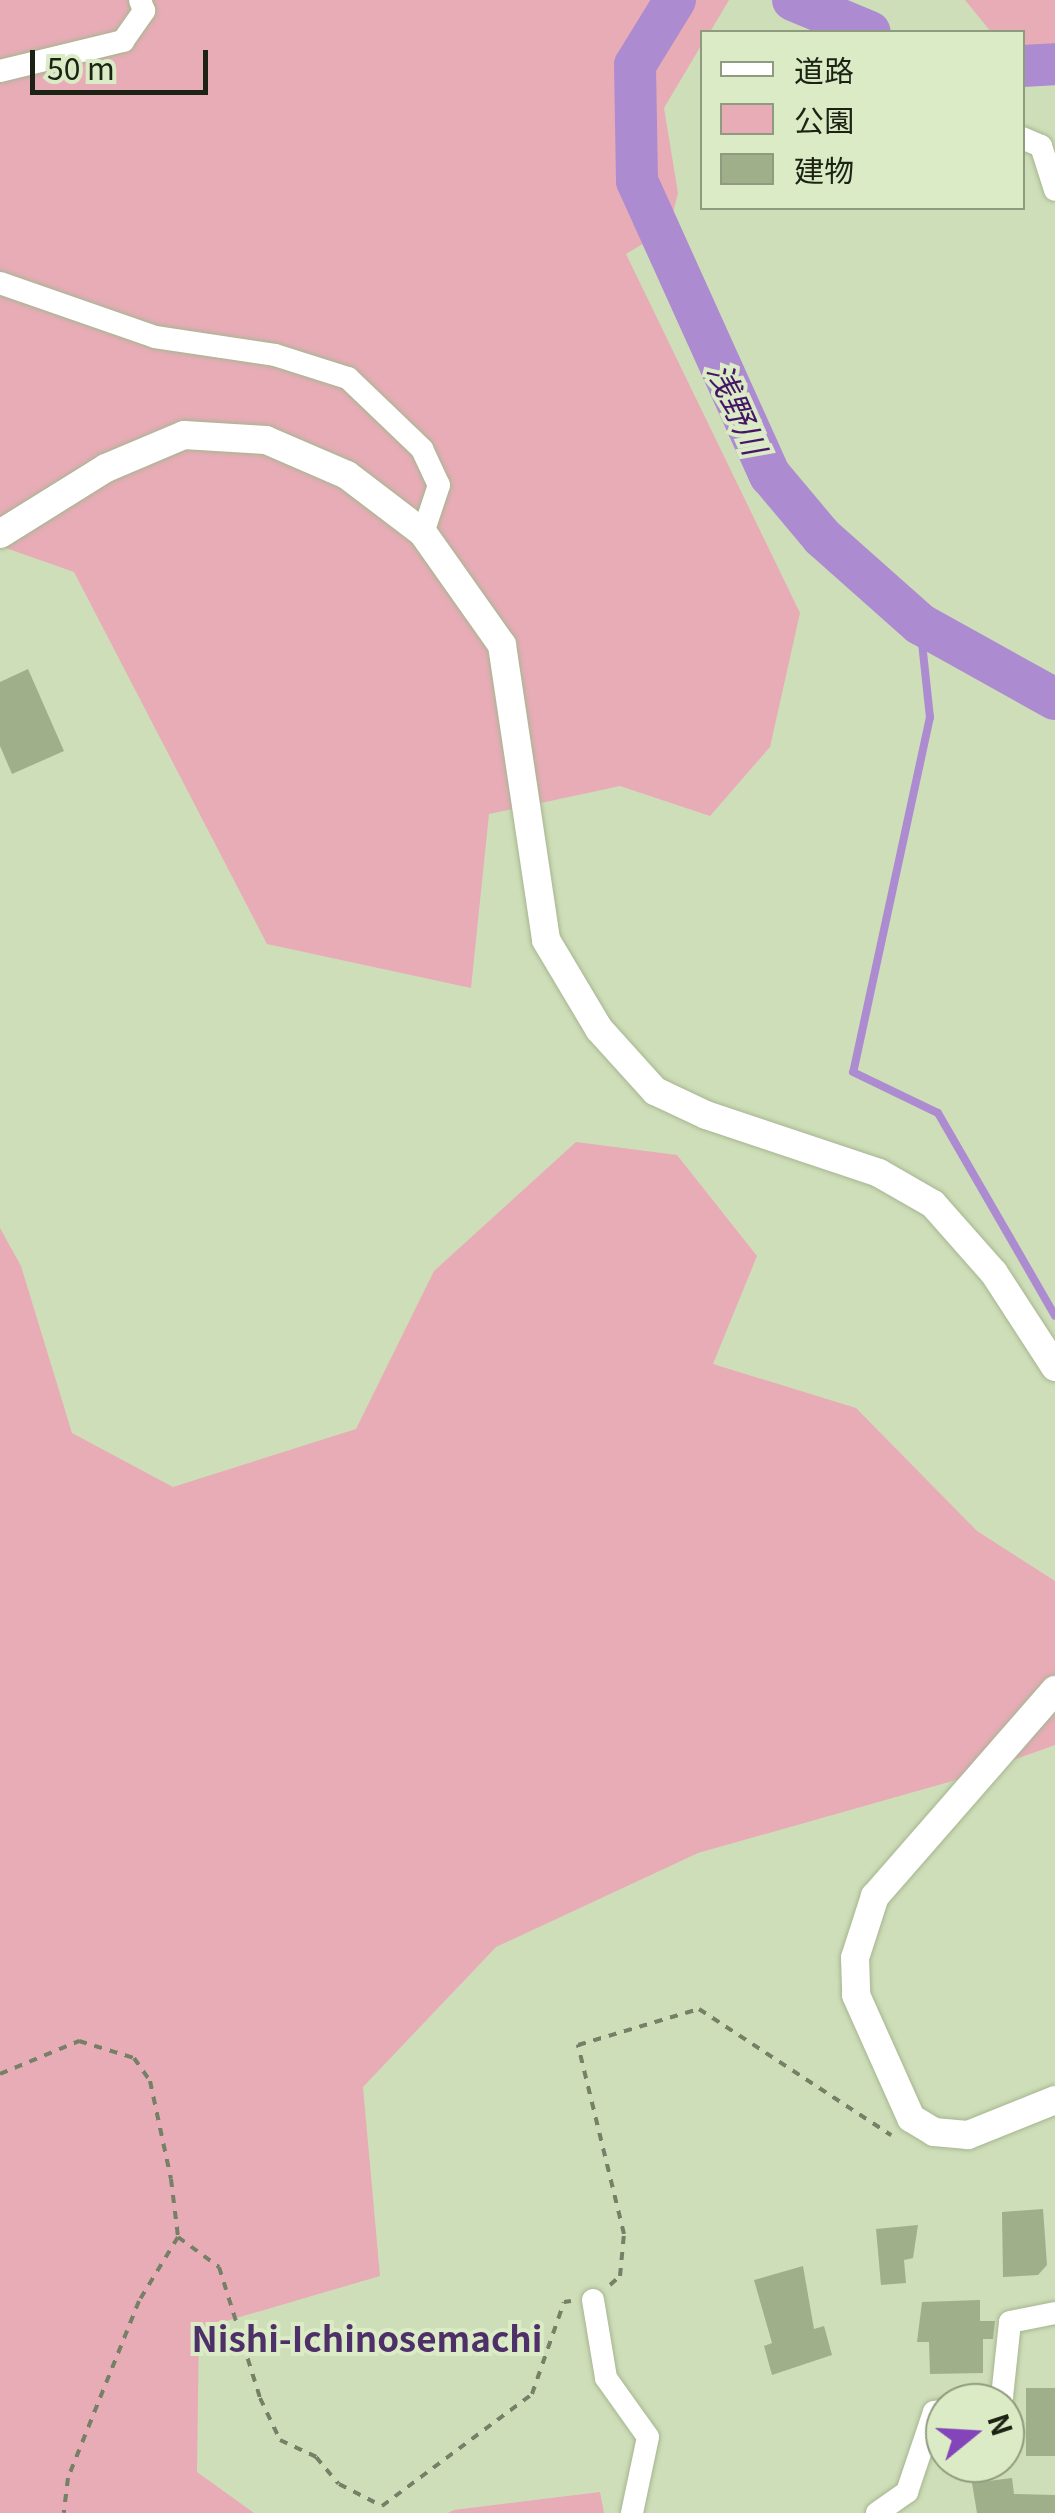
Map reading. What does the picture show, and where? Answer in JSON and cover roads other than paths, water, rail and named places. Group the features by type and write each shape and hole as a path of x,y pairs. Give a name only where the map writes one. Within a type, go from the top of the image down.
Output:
{"street":[{"path":"0,71 123,41 144,11 140,0"},
{"path":"1025,139 1041,146 1055,190"},
{"path":"0,282 156,337 276,355 348,378 422,449 439,485 423,534"},
{"path":"0,534 106,468 184,435 266,440 347,475 423,534 502,645 546,940 599,1029 655,1091 880,1173 933,1204 994,1272 1055,1366"},
{"path":"1055,1690 875,1896 855,1958 856,1995 911,2118 934,2132 968,2135 1055,2100"},
{"path":"593,2300 606,2378 648,2437 632,2513"},
{"path":"1004,2383 1010,2322 1055,2312"},
{"path":"877,2513 907,2492 925,2439"}],"waterway":[{"name":"浅野川","path":"675,0 635,65 637,181 770,475 822,537 920,624 1055,699"},
{"name":"浅野川","path":"793,0 865,30"},
{"name":"浅野川","path":"1025,66 1055,64"},
{"path":"920,624 930,717 853,1072 938,1113 1055,1316"}],"district":[{"name":"Nishi-Ichinosemachi","path":"367,2337"}]}
